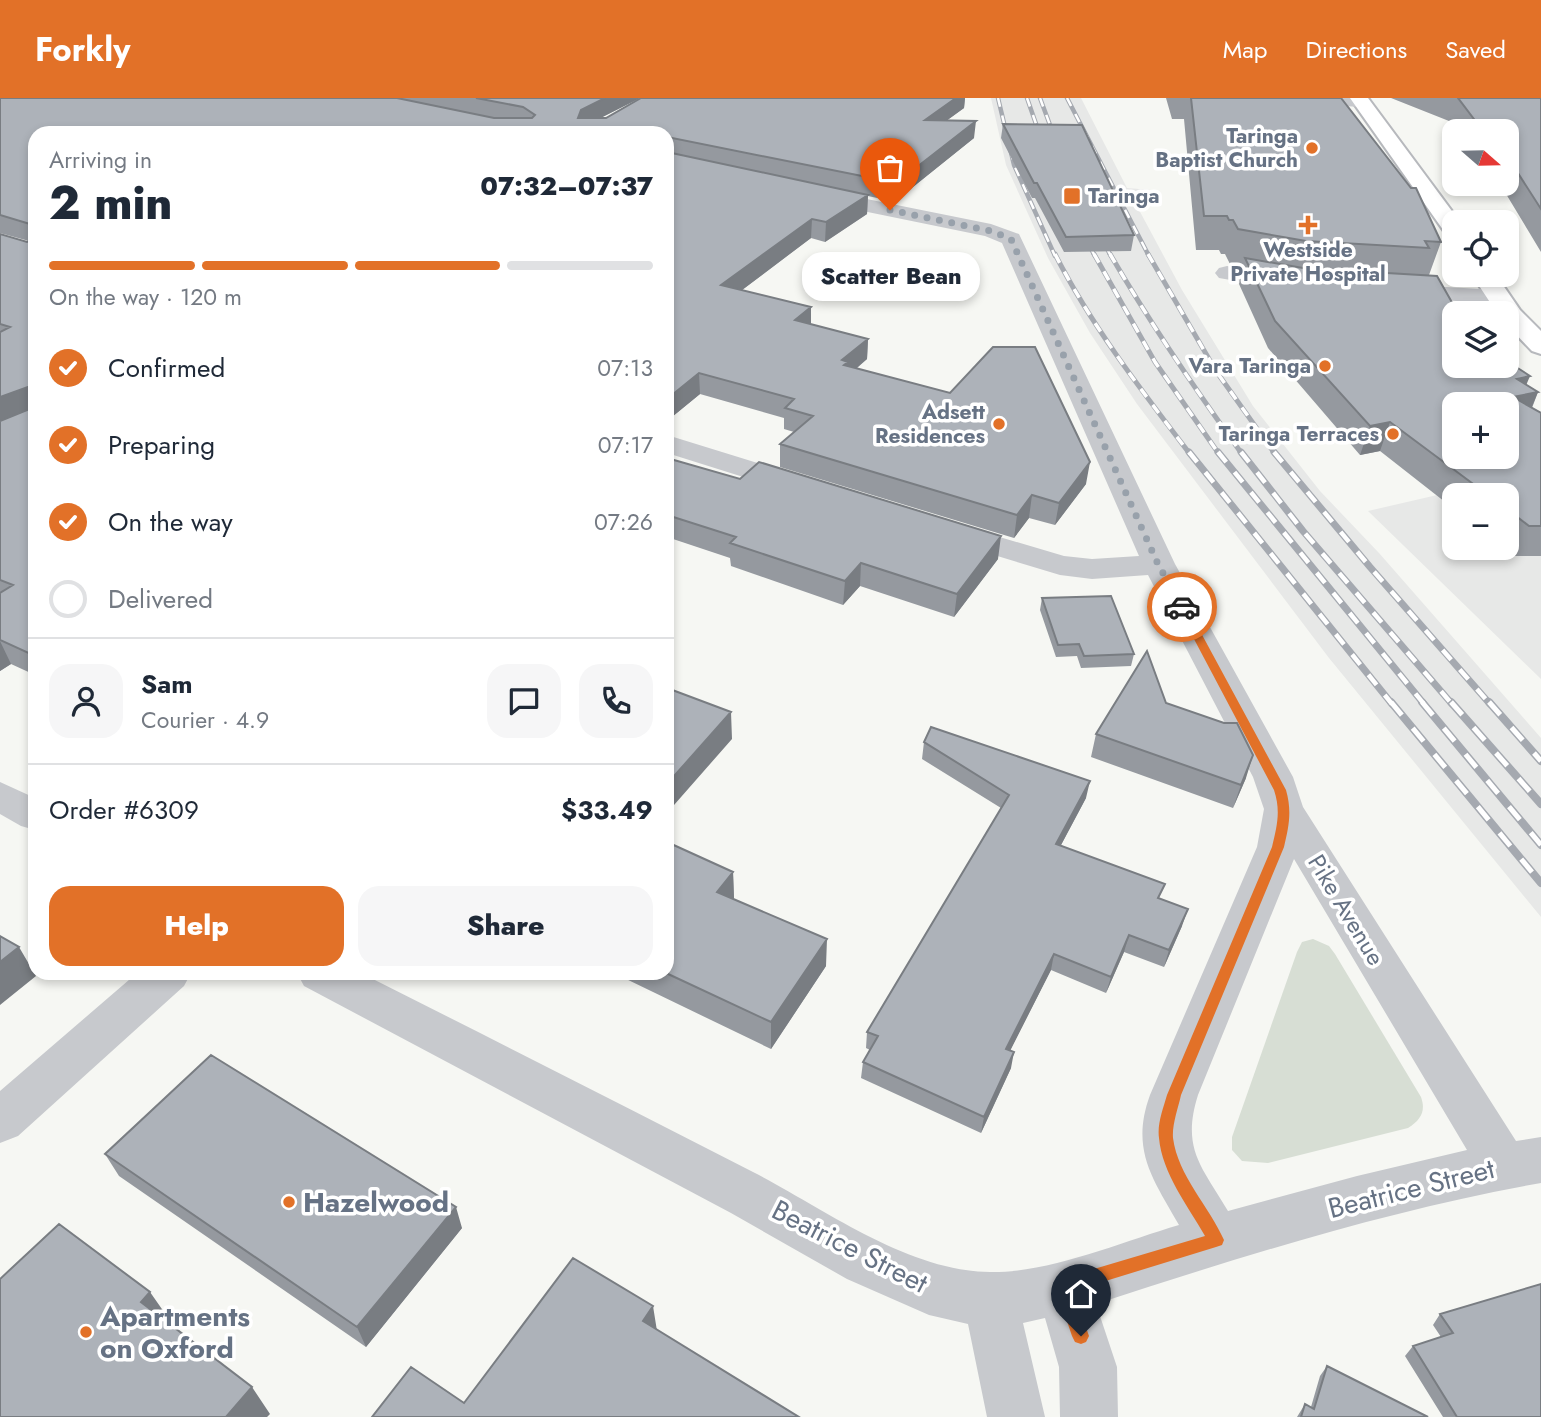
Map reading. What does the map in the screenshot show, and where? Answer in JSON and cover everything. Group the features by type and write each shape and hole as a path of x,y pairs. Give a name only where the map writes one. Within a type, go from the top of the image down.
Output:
{"highway":[{"path":"1360,99 1442,212"},
{"path":"1492,287 1516,322 1541,346"}],"street":[{"path":"1293,98 1360,99"},
{"name":"Pike Avenue","path":"800,191 1011,239 1158,564 1277,783 1284,809 1527,1169"},
{"path":"1227,273 1321,286"},
{"path":"1367,289 1498,297"},
{"path":"674,446 829,494"},
{"path":"920,522 1060,565 1092,569 1158,564"},
{"path":"0,796 28,812"},
{"path":"1216,1240 1170,1160 1167,1123 1174,1095 1278,847 1284,809"},
{"path":"0,1121 159,980"},
{"name":"Beatrice Street","path":"333,980 906,1280 945,1293 990,1299 1024,1297 1366,1197 1527,1169"},
{"path":"1063,1286 1088,1367 1089,1417"},
{"path":"990,1299 1016,1417"}],"shaded area":[{"path":"991,98 1081,98 1127,188 1151,190 1155,204 1138,208 1182,290 1253,406 1320,491 1379,553 1541,738 1541,917 1329,658 1137,404 1090,333 1048,258 1006,165"},
{"path":"1541,471 1541,679 1368,511 1442,494 1442,560 1519,560 1519,483 1489,483"},
{"path":"1313,939 1329,946 1335,954 1421,1097 1423,1111 1408,1128 1268,1163 1242,1161 1232,1150 1232,1137 1297,952 1302,942"}],"building":[{"path":"0,98 397,98 494,118 532,118 535,115 523,107 476,98 605,98 581,110 578,118 606,118 641,98 956,98 925,120 976,121 899,181 892,182 674,138 674,126 28,126 28,223 0,215"},
{"path":"1191,98 1341,98 1411,188 1416,188 1441,242 1425,241 1429,248 1306,241 1238,229 1227,216 1204,216"},
{"path":"1458,98 1541,98 1541,209 1519,175 1519,119 1474,119"},
{"path":"1003,124 1082,125 1134,235 1066,237"},
{"path":"674,153 868,195 826,222 812,219 721,285 811,307 795,320 868,339 842,360 848,362 844,365 950,393 993,347 1035,347 1090,462 1059,503 1032,495 1017,515 780,444 813,416 785,408 794,399 699,373 674,393"},
{"path":"0,234 27,242 28,387 0,397 0,332 10,327 0,324"},
{"path":"1245,258 1303,268 1437,276 1451,301 1442,301 1442,378 1519,378 1519,369 1530,376 1517,379 1538,392 1519,396 1519,392 1442,392 1442,461 1390,422 1370,426 1275,321"},
{"path":"28,387 28,653 0,640 0,593 13,585 0,580 0,421 27,410"},
{"path":"1519,400 1541,413 1541,526 1529,526 1519,518 1519,483 1472,483 1453,469 1519,469"},
{"path":"674,460 740,479 759,462 1001,536 957,594 861,563 845,581 730,543 736,537 674,517"},
{"path":"1111,596 1134,654 1084,656 1079,644 1058,645 1042,598"},
{"path":"1147,651 1166,703 1224,723 1237,723 1253,755 1241,785 1096,734"},
{"path":"674,691 731,712 674,776"},
{"path":"931,727 1090,781 1056,844 1165,884 1158,898 1188,909 1169,950 1129,935 1111,977 1054,954 1006,1049 1014,1052 984,1117 863,1062 878,1036 867,1032 1009,795 924,742"},
{"path":"674,845 733,872 717,892 827,939 771,1022 674,977"},
{"path":"0,936 19,947 0,962"},
{"name":"Hazelwood","path":"211,1055 456,1207 357,1327 105,1154"},
{"name":"Apartments on Oxford","path":"59,1224 150,1292 141,1302 252,1387 226,1417 0,1417 0,1279"},
{"path":"573,1258 653,1306 643,1321 799,1417 372,1417 411,1367 464,1403"},
{"path":"1541,1284 1541,1417 1457,1417 1413,1346 1453,1333 1440,1314"},
{"path":"1327,1366 1428,1417 1301,1417 1305,1404 1314,1409"}],"railway":[{"path":"998,98 1014,165 1055,256"},
{"path":"1027,98 1043,144"},
{"path":"1040,98 1057,144"},
{"path":"1067,98 1149,256"},
{"path":"1082,233 1095,256"},
{"path":"1098,233 1111,256"},
{"path":"1055,254 1101,332 1190,454"},
{"path":"1094,254 1155,362 1219,454"},
{"path":"1110,254 1173,356 1242,454"},
{"path":"1148,254 1216,371 1275,454"},
{"path":"1189,452 1392,704"},
{"path":"1218,452 1424,704"},
{"path":"1241,452 1303,531 1452,704"},
{"path":"1274,452 1490,704"},
{"path":"1391,702 1541,883"},
{"path":"1422,702 1541,845"},
{"path":"1451,702 1541,804"},
{"path":"1489,702 1541,761"}],"way so far":[{"path":"890,210 991,231 1011,239 1081,388 1158,564 1182,607"}],"place":[{"name":"Taringa Baptist Church","path":"1312,148"},
{"name":"Taringa","path":"1072,196"},
{"name":"Scatter Bean","path":"890,210"},
{"name":"Westside Private Hospital","path":"1308,225"},
{"name":"Vara Taringa","path":"1325,366"},
{"name":"Adsett Residences","path":"999,424"},
{"name":"Taringa Terraces","path":"1393,434"},
{"name":"Hazelwood","path":"289,1202"},
{"name":"Apartments on Oxford","path":"86,1332"}],"route":[{"path":"1081,1336 1063,1286 1216,1240 1170,1160 1166,1136 1169,1108 1278,847 1284,821 1285,805 1280,790 1182,607"}]}
